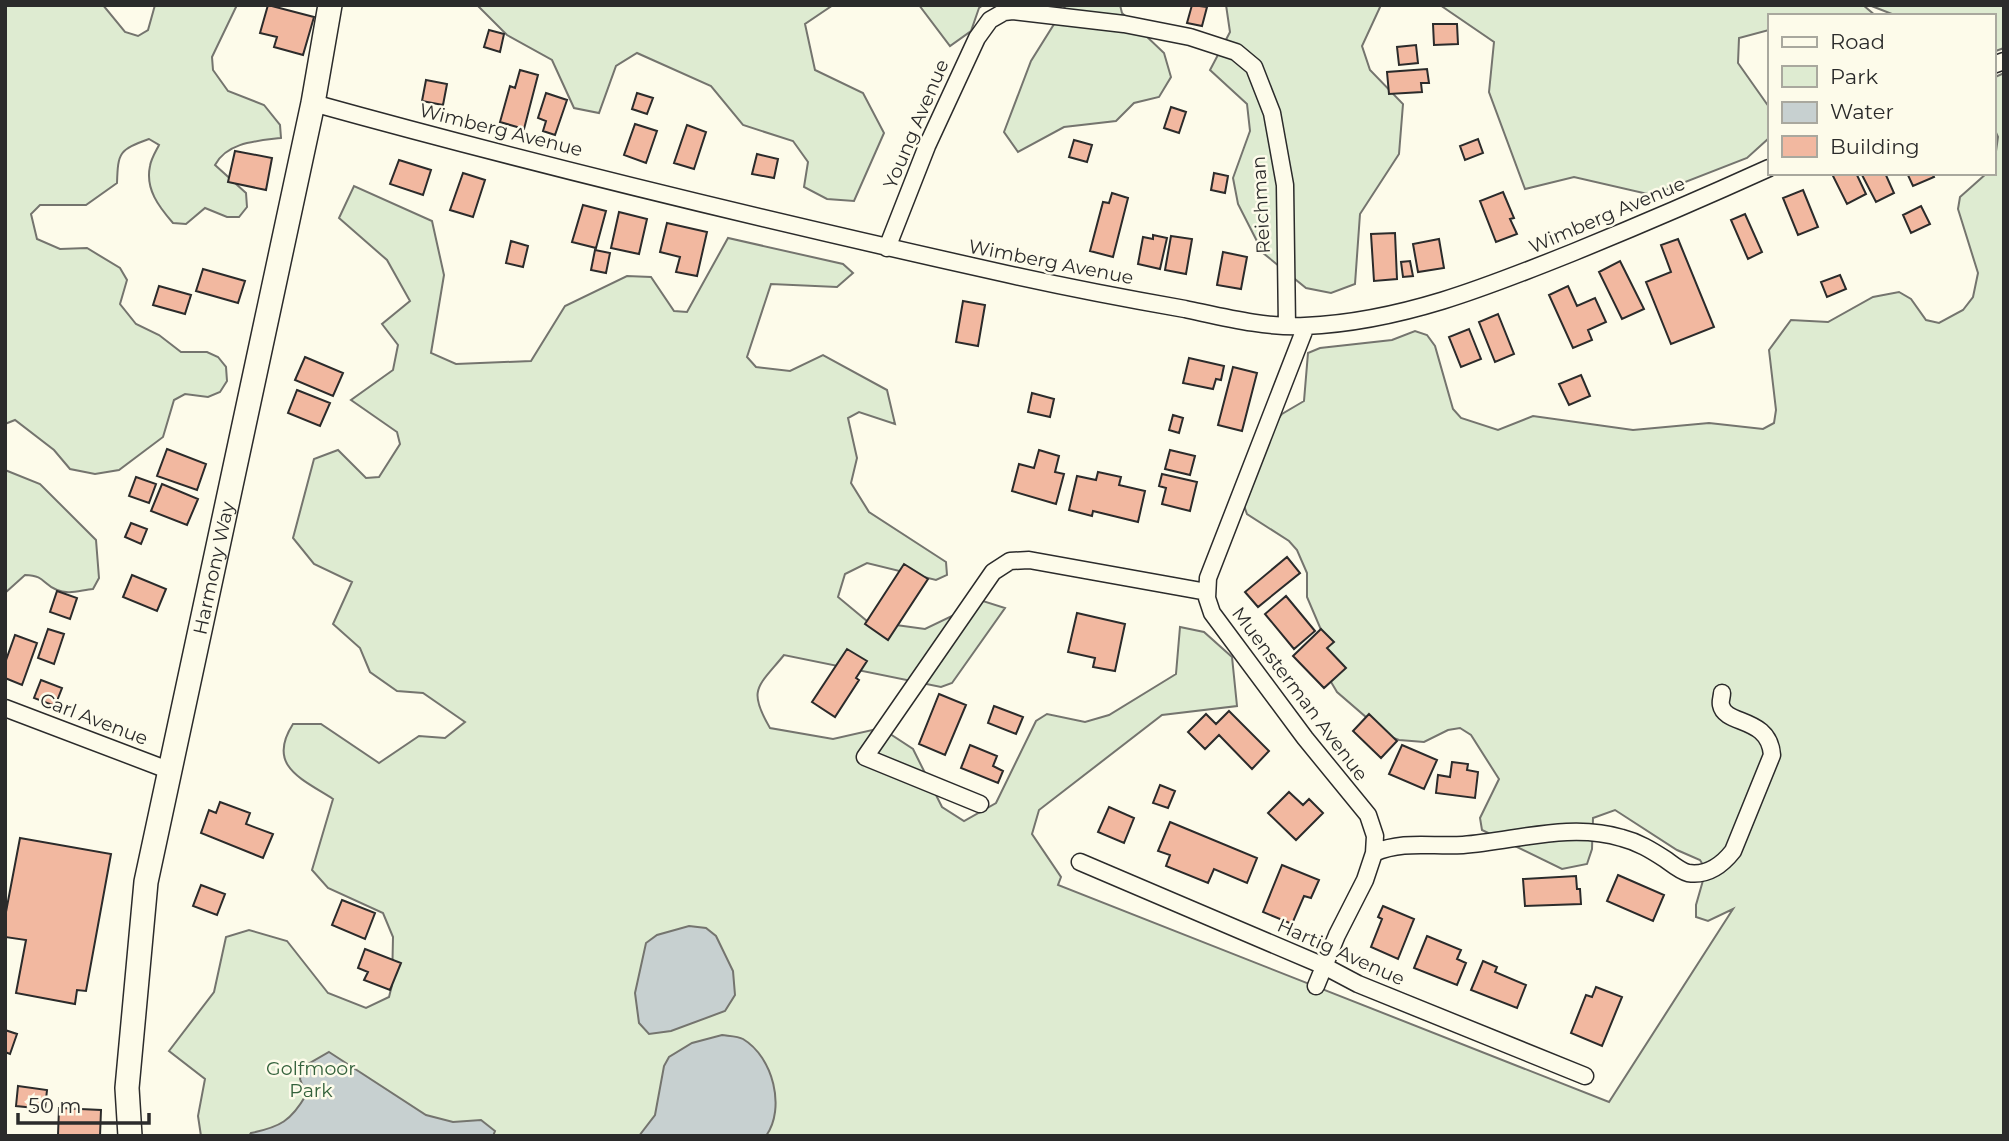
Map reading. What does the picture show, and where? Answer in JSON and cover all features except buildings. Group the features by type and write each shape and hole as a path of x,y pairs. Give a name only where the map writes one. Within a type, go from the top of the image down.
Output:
{"street":[{"name":"Harmony Way","path":"130,1136 127,1088 144,895 313,103 330,5"},
{"name":"Reichman","path":"990,20 1004,12 1013,11 1124,24 1190,37 1236,52 1254,67 1278,135 1285,185 1287,326"},
{"name":"Young Avenue","path":"887,248 933,134 977,38 990,20"},
{"name":"Wimberg Avenue","path":"313,103 790,226 1082,290 1223,317 1287,326 1387,316 1443,302 1490,286 1637,226 1768,168"},
{"path":"980,804 865,757 985,580 1003,564 1015,560 1029,560 1207,592 1208,578 1306,326"},
{"name":"Muensterman Avenue","path":"1207,592 1212,613 1305,738 1368,815 1375,836 1374,853"},
{"path":"1316,986 1365,880 1374,853 1399,844 1462,845 1535,834 1597,833 1646,847 1686,873 1700,873 1725,862 1733,851 1772,755 1768,737 1761,730 1724,712 1721,706 1722,693"},
{"name":"Carl Avenue","path":"5,708 169,769"},
{"name":"Hartig Avenue","path":"1080,862 1324,965 1358,984 1585,1076"}],"green space":[{"path":"5,5 103,5 125,32 138,36 148,30 155,5 237,5 212,57 213,70 228,91 264,105 280,125 281,138 235,147 220,157 215,165 246,193 247,207 239,217 227,217 205,208 186,224 173,223 151,190 150,166 159,145 149,139 131,146 122,154 117,183 86,205 40,205 31,214 37,239 60,249 87,248 120,268 127,280 120,304 136,324 159,335 181,352 207,352 218,357 226,367 227,381 220,392 208,397 185,394 174,400 163,437 119,470 95,474 70,469 54,450 15,420 5,424"},
{"path":"477,5 833,5 805,24 815,70 863,93 884,133 854,201 827,199 804,187 808,162 793,141 743,125 711,86 637,53 616,66 599,113 574,108 552,60 507,35"},
{"path":"919,5 983,5 979,8 971,31 950,46"},
{"path":"1066,5 1120,5 1122,13 1164,53 1171,77 1159,97 1134,103 1116,121 1064,127 1018,152 1004,132 1031,61"},
{"path":"1226,5 1381,5 1362,46 1370,70 1403,104 1399,154 1360,214 1355,284 1331,293 1306,288 1263,253 1238,204 1233,178 1250,131 1247,104 1210,70 1230,32"},
{"path":"1440,5 1863,5 1874,14 1768,14 1768,30 1739,38 1738,63 1768,106 1768,139 1747,158 1652,195 1574,177 1525,189 1489,92 1494,42"},
{"path":"1869,5 2004,5 2004,48 1995,51 1995,14 1892,14"},
{"name":"Golfmoor Park","path":"2004,73 2004,1136 201,1136 198,1116 205,1079 169,1051 214,992 226,937 249,930 287,941 328,993 366,1008 389,997 392,985 393,937 383,913 328,888 312,870 333,799 300,778 286,761 286,738 293,724 321,724 379,763 419,736 445,738 465,722 423,693 397,691 370,672 360,648 333,624 352,582 314,564 293,538 314,459 338,450 366,478 379,477 400,444 397,432 351,400 393,370 398,345 382,324 410,301 387,260 339,218 354,186 432,221 444,275 431,353 456,364 531,361 565,306 627,276 651,277 674,311 687,312 728,238 843,264 853,273 837,287 771,284 747,357 756,367 790,371 823,355 887,390 895,424 859,412 848,418 857,458 851,483 869,512 946,562 947,575 936,580 867,563 845,574 838,597 867,621 925,629 983,601 1005,608 952,683 941,687 784,655 762,682 757,696 770,728 833,739 881,728 913,749 942,807 964,821 996,803 1036,721 1047,714 1085,722 1109,715 1176,674 1180,627 1204,632 1232,657 1237,706 1162,715 1039,810 1032,834 1061,877 1058,885 1609,1102 1733,909 1708,921 1696,917 1696,905 1706,870 1700,860 1677,850 1615,810 1593,818 1592,849 1587,864 1562,869 1482,830 1480,818 1499,779 1471,735 1460,728 1448,730 1424,742 1399,740 1388,736 1337,692 1331,682 1322,632 1307,597 1307,573 1297,550 1289,541 1247,514 1243,503 1266,435 1282,414 1304,401 1308,353 1320,348 1392,340 1415,331 1427,335 1435,346 1453,409 1461,418 1498,430 1533,416 1633,430 1709,423 1763,429 1774,423 1776,410 1769,350 1791,320 1828,322 1873,297 1899,292 1911,299 1926,320 1939,323 1963,310 1973,297 1978,273 1958,209 1960,197 1985,175 1995,175 1998,137 1995,130 1995,77"},
{"path":"5,470 40,484 96,540 99,578 93,589 61,591 40,578 25,575 5,593"}],"water":[{"path":"689,926 706,928 716,936 733,971 735,995 725,1011 671,1031 649,1034 639,1023 635,993 646,943 657,935"},
{"path":"722,1035 743,1039 753,1047 769,1070 775,1112 766,1136 639,1136 655,1115 664,1066 669,1057 692,1043"},
{"path":"329,1052 426,1115 453,1122 481,1120 495,1131 493,1136 249,1136 290,1117 306,1095 300,1079 303,1067"}]}
